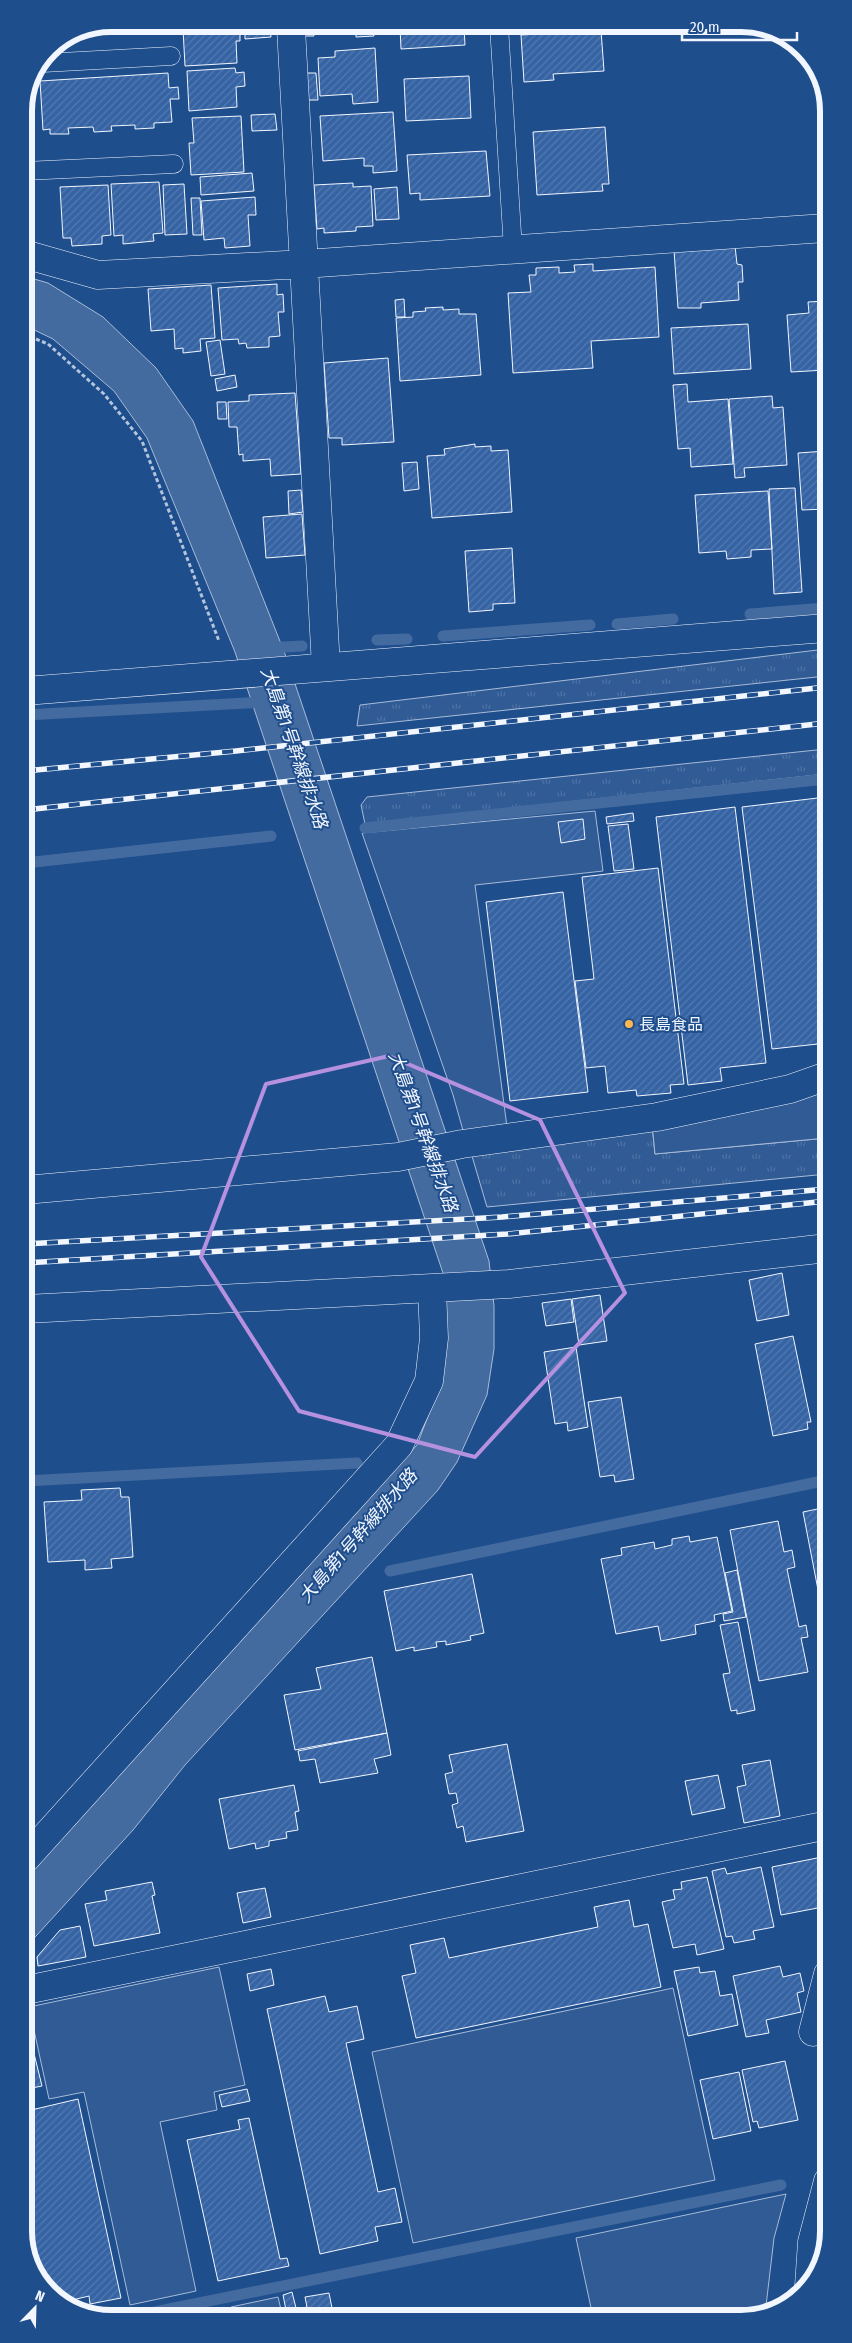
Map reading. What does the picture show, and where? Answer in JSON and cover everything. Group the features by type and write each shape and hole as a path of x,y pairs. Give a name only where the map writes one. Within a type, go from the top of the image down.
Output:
{"street":[{"path":"291,32 326,667"},
{"path":"33,257 98,275 304,264 820,228"},
{"path":"33,690 820,628"},
{"path":"32,1189 398,1157 462,1144 657,1117 790,1089 820,1078"},
{"path":"32,1309 509,1284 820,1249"},
{"path":"32,1851 399,1445 429,1381 438,1288"},
{"path":"32,1827 56,1826"},
{"path":"32,1989 820,1828"},
{"path":"813,2032 820,2005"},
{"path":"810,2268 812,2242 820,2212"}],"lane":[{"path":"499,33 513,249"},
{"path":"50,63 171,56"},
{"path":"33,171 174,164"}],"path":[{"path":"33,338 48,344 104,394 142,442 235,676"}],"highlighted area":[{"path":"389,1056 540,1120 625,1293 475,1457 299,1411 201,1257 266,1084"}],"green space":[{"path":"820,650 820,677 357,726 360,705"},
{"path":"820,750 820,775 365,824 361,805 367,797"},
{"path":"652,1124 655,1154 820,1139 820,1175 487,1207 472,1156"}],"shaded area":[{"path":"595,811 603,871 475,885 507,1127 464,1134 453,1095 362,833"},
{"path":"820,1089 820,1139 655,1154 652,1124"},
{"path":"219,1967 245,2085 214,2092 217,2110 160,2122 196,2291 130,2305 84,2092 49,2099 32,2021 32,2006"},
{"path":"673,1988 715,2180 413,2243 372,2052"},
{"path":"786,2194 774,2238 766,2306 745,2310 591,2310 576,2238"},
{"path":"278,2297 281,2310 232,2310 231,2307"}],"water":[{"name":"大島第1号幹線排水路","path":"33,279 48,283 103,317 156,368 193,421 285,654 489,1261 494,1306 494,1349 487,1395 457,1462 438,1490 185,1765 133,1830 32,1940 32,1872 417,1445 438,1390 443,1300 451,1297 235,652 147,438 114,391 53,339 33,329"}],"building":[{"path":"183,32 240,32 240,41 236,41 237,63 185,66"},
{"path":"245,32 270,32 271,37 245,39"},
{"path":"301,32 314,32 314,36 301,36"},
{"path":"356,32 374,32 374,36 356,37"},
{"path":"400,32 464,33 465,45 401,49"},
{"path":"601,33 604,71 553,74 554,80 524,82 521,35"},
{"path":"375,48 378,102 353,104 352,94 320,96 318,58 335,57 335,51"},
{"path":"235,68 236,73 244,72 245,86 236,87 237,107 189,111 187,71"},
{"path":"168,73 169,88 178,87 179,99 170,99 172,122 154,123 154,128 135,129 135,125 111,126 112,131 94,132 93,127 68,128 69,134 50,134 50,129 43,130 40,81"},
{"path":"303,73 316,73 318,100 304,100"},
{"path":"469,76 471,118 406,121 404,79"},
{"path":"393,112 397,171 373,173 373,166 364,166 364,158 323,161 320,116"},
{"path":"275,114 277,130 252,131 251,115"},
{"path":"241,116 244,172 191,175 189,143 194,143 192,118"},
{"path":"605,127 609,184 602,184 603,191 537,195 533,132"},
{"path":"486,151 490,196 420,200 420,193 410,194 407,155"},
{"path":"252,173 254,191 201,195 200,177"},
{"path":"159,182 163,233 153,234 154,241 123,244 123,235 114,236 111,184"},
{"path":"353,183 353,187 371,186 373,226 356,227 356,231 324,233 324,228 317,229 314,185"},
{"path":"184,184 187,234 165,235 163,185"},
{"path":"108,185 111,235 102,236 102,244 72,246 71,238 63,238 60,187"},
{"path":"397,187 399,219 376,220 374,189"},
{"path":"255,197 256,215 248,215 250,246 225,248 224,238 204,240 201,201"},
{"path":"191,198 200,198 202,235 193,235"},
{"path":"735,246 737,264 742,265 743,282 738,282 739,300 701,303 701,308 678,308 674,250"},
{"path":"593,264 593,271 655,267 659,337 591,341 593,368 513,373 508,293 531,292 529,275 536,275 536,268 559,267 559,273 575,272 574,265"},
{"path":"277,284 277,295 283,294 284,312 278,312 280,336 269,337 269,347 247,348 246,343 239,344 238,339 222,340 218,288"},
{"path":"211,285 215,338 200,339 201,351 183,353 183,348 175,349 174,329 151,331 148,289"},
{"path":"404,299 405,317 396,317 395,300"},
{"path":"820,301 820,370 791,372 787,315 809,313 808,302"},
{"path":"443,307 443,310 459,309 459,314 476,314 481,375 400,381 396,318 413,317 413,312 426,311 425,308"},
{"path":"748,324 751,369 674,374 671,328"},
{"path":"220,340 225,374 211,376 206,342"},
{"path":"388,358 394,442 342,445 342,438 329,438 324,363"},
{"path":"235,375 237,387 217,391 215,379"},
{"path":"687,384 688,402 728,399 733,464 691,467 690,448 678,449 673,385"},
{"path":"295,393 301,474 271,476 270,459 243,461 243,454 239,455 237,427 229,427 228,402 249,401 249,395"},
{"path":"772,396 773,408 783,407 787,465 744,468 745,477 735,478 729,399"},
{"path":"217,402 226,402 227,419 218,419"},
{"path":"475,444 475,447 491,446 491,451 508,450 512,512 432,518 427,456 445,455 444,449"},
{"path":"820,451 820,509 802,510 798,453"},
{"path":"417,462 419,489 404,491 402,463"},
{"path":"795,488 802,592 774,594 769,489"},
{"path":"301,490 303,512 289,514 288,491"},
{"path":"768,491 772,549 751,550 751,557 727,559 726,551 699,553 695,495"},
{"path":"302,514 305,555 266,558 263,517"},
{"path":"512,548 515,603 493,604 493,610 469,612 465,551"},
{"path":"820,798 820,1044 772,1049 742,807"},
{"path":"735,807 766,1063 720,1068 722,1081 688,1085 656,817"},
{"path":"633,813 634,821 607,824 606,817"},
{"path":"583,819 585,839 561,843 558,822"},
{"path":"628,824 634,869 614,871 608,826"},
{"name":"長島食品","path":"658,868 684,1084 670,1085 671,1093 637,1096 636,1090 608,1093 605,1066 586,1068 575,981 594,979 582,877"},
{"path":"563,892 588,1092 510,1101 486,902"},
{"path":"782,1273 789,1315 757,1321 749,1280"},
{"path":"600,1295 607,1341 579,1345 572,1299"},
{"path":"571,1299 574,1322 546,1326 542,1303"},
{"path":"793,1336 811,1422 807,1422 808,1429 773,1436 755,1344"},
{"path":"576,1347 588,1427 568,1431 567,1422 555,1424 544,1352"},
{"path":"621,1397 634,1479 615,1482 614,1475 600,1477 588,1402"},
{"path":"120,1488 121,1497 129,1497 133,1557 111,1559 112,1568 85,1570 85,1560 48,1562 44,1502 82,1500 81,1490"},
{"path":"820,1508 819,1595 803,1512"},
{"path":"778,1521 784,1552 792,1550 795,1567 787,1569 799,1627 806,1625 808,1637 801,1638 808,1672 759,1681 730,1530"},
{"path":"689,1536 690,1542 717,1537 732,1611 714,1615 715,1621 695,1625 696,1634 661,1641 658,1626 616,1634 601,1559 622,1555 621,1548 654,1542 655,1549 672,1545 672,1539"},
{"path":"737,1570 746,1617 724,1621 723,1614 733,1612 725,1573"},
{"path":"472,1574 484,1633 470,1636 471,1640 446,1645 446,1641 436,1642 437,1647 414,1651 414,1647 396,1651 384,1591"},
{"path":"738,1622 755,1710 737,1714 737,1710 731,1711 723,1674 730,1673 720,1625"},
{"path":"372,1657 387,1733 295,1750 284,1695 321,1689 316,1668"},
{"path":"387,1733 391,1755 374,1759 378,1773 320,1783 315,1759 300,1761 298,1751"},
{"path":"507,1744 524,1831 466,1842 463,1826 457,1828 452,1805 458,1803 456,1793 449,1794 445,1774 453,1772 449,1755"},
{"path":"770,1760 780,1816 744,1823 737,1787 746,1785 742,1765"},
{"path":"718,1775 725,1808 692,1815 685,1781"},
{"path":"294,1785 299,1811 295,1812 298,1830 286,1832 287,1838 269,1841 269,1846 256,1849 255,1843 229,1849 219,1799"},
{"path":"820,1857 820,1908 781,1915 772,1867"},
{"path":"761,1867 774,1927 753,1931 755,1939 734,1943 732,1936 726,1937 712,1871 725,1868 727,1874"},
{"path":"707,1877 724,1949 697,1955 695,1944 673,1948 662,1902 675,1899 673,1890 682,1889 681,1882"},
{"path":"152,1882 155,1895 152,1896 160,1933 94,1946 85,1904 107,1900 105,1891"},
{"path":"265,1888 271,1917 243,1923 237,1893"},
{"path":"629,1900 634,1927 648,1924 661,1987 416,2038 402,1976 416,1973 410,1945 444,1938 449,1958 598,1927 594,1907"},
{"path":"80,1926 86,1957 38,1966 37,1957 60,1930"},
{"path":"780,1966 783,1977 800,1973 804,1991 797,1993 801,2012 766,2020 769,2033 746,2037 733,1976"},
{"path":"699,1967 700,1973 715,1971 720,1996 732,1994 738,2025 688,2036 674,1971"},
{"path":"271,1969 274,1985 250,1991 247,1974"},
{"path":"325,1996 329,2012 357,2006 364,2039 346,2043 378,2192 395,2188 402,2222 375,2227 378,2241 320,2254 267,2009"},
{"path":"32,2046 42,2086 32,2088"},
{"path":"785,2061 798,2120 759,2128 757,2121 753,2122 742,2070"},
{"path":"739,2072 751,2131 713,2139 700,2080"},
{"path":"247,2089 250,2101 222,2107 219,2095"},
{"path":"78,2099 121,2298 90,2304 89,2296 72,2300 67,2297 60,2292 60,2283 52,2283 38,2262 32,2232 32,2110"},
{"path":"249,2118 280,2259 287,2258 289,2266 218,2281 187,2140 240,2129 238,2120"},
{"path":"292,2292 296,2308 286,2310 283,2295"},
{"path":"329,2293 332,2310 291,2310 307,2307 305,2297"}],"waterway":[{"path":"750,614 820,608"},
{"path":"617,624 673,619"},
{"path":"443,636 590,625"},
{"path":"377,640 407,639"},
{"path":"269,648 302,646"},
{"name":"大島第1号幹線排水路","path":"33,715 265,702"},
{"path":"365,828 820,780"},
{"path":"33,862 271,836"},
{"path":"32,1481 357,1463"},
{"path":"390,1571 820,1481"},
{"path":"164,2310 781,2185"}],"railway":[{"path":"33,770 236,751 820,688"},
{"path":"33,809 820,724"},
{"path":"32,1244 502,1217 820,1190"},
{"path":"32,1263 507,1234 820,1202"}],"place":[{"name":"長島食品","path":"629,1024"}]}
